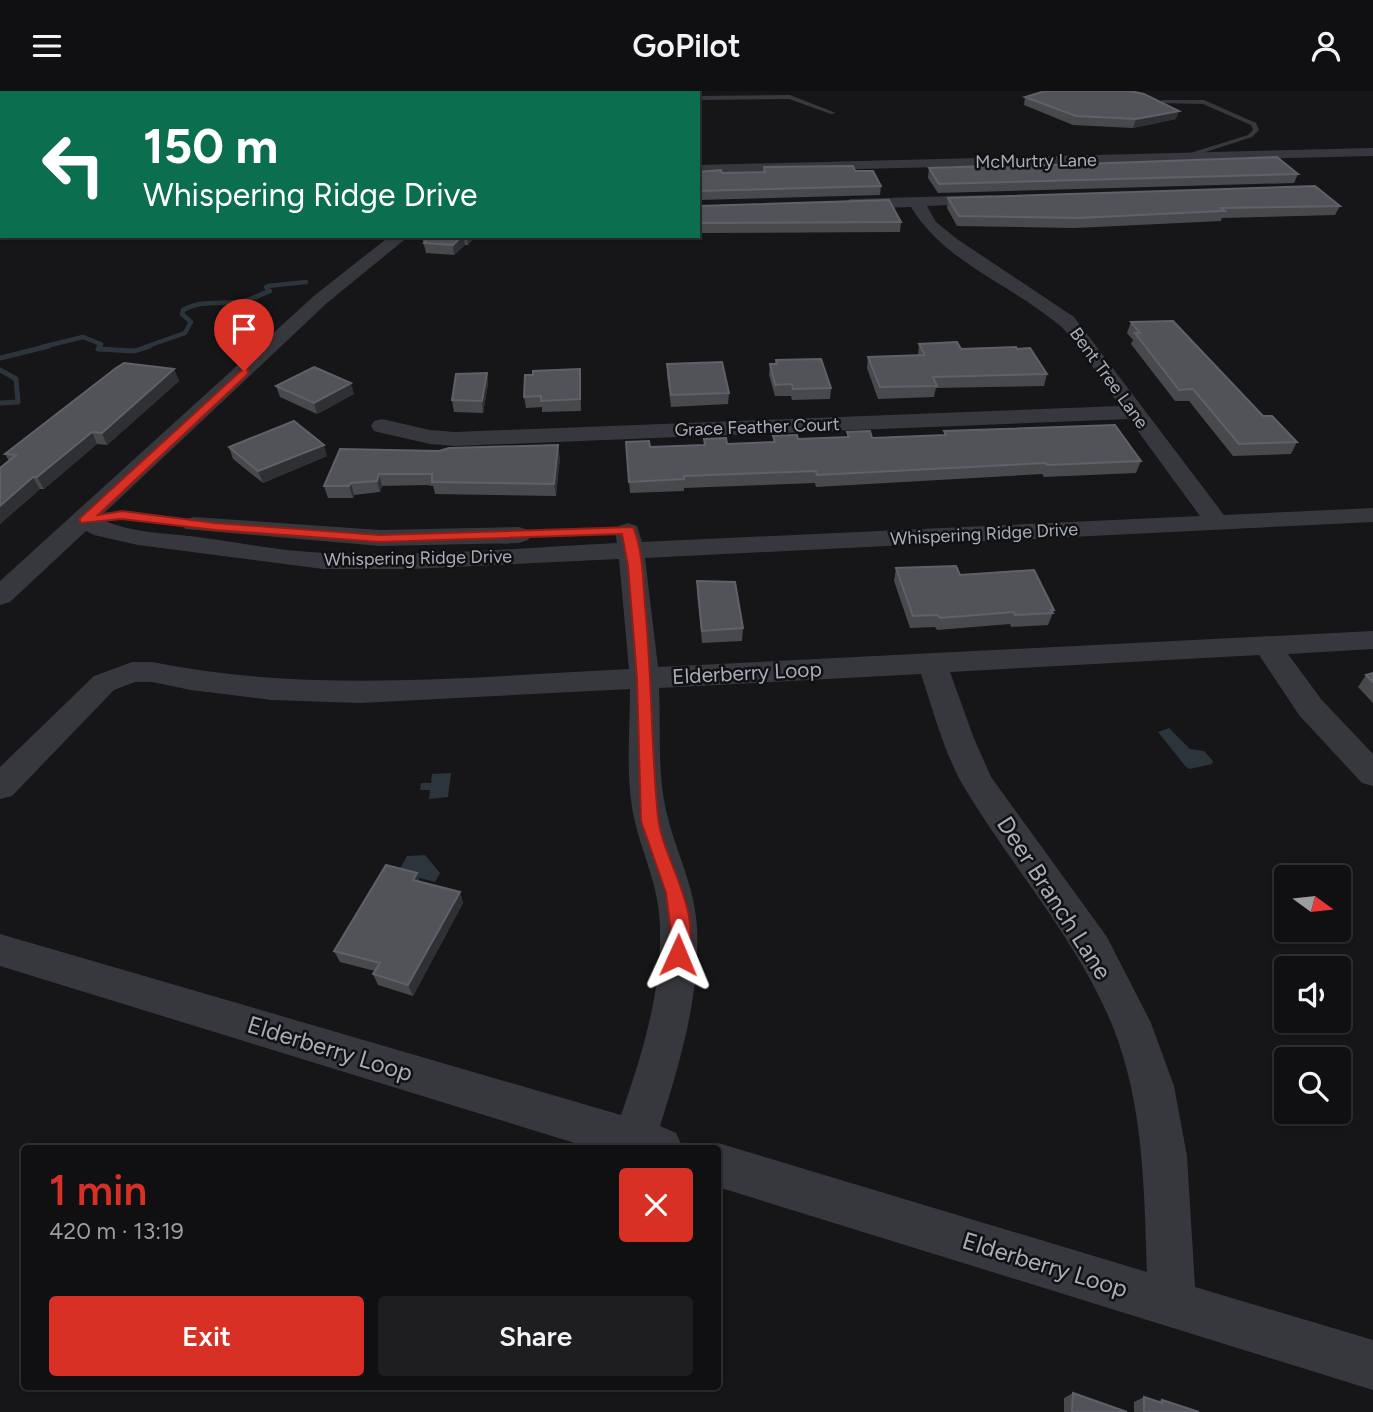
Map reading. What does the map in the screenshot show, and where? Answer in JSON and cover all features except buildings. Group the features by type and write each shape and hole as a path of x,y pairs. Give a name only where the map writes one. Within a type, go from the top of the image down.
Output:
{"street":[{"name":"McMurtry Lane","path":"700,169 1373,152"},
{"path":"832,205 1006,199"},
{"name":"Bent Tree Lane","path":"916,202 930,225 951,243 1067,321 1210,514"},
{"path":"0,596 321,299 398,238"},
{"name":"Grace Feather Court","path":"382,426 430,437 455,439 1134,412"},
{"name":"Whispering Ridge Drive","path":"1210,514 1373,496"},
{"name":"Whispering Ridge Drive","path":"85,520 103,530 138,537 323,561 411,561 630,540 1210,514 1373,516"},
{"path":"630,540 635,566 644,679 650,821 675,893 680,933 674,998 651,1092 648,1144"},
{"name":"Elderberry Loop","path":"0,787 104,683 132,672 152,672 191,680 272,690 360,693 1373,640"},
{"path":"1268,647 1310,707 1373,774"},
{"name":"Deer Branch Lane","path":"933,665 957,736 978,783 1094,950 1131,1023 1153,1086 1165,1156 1172,1304"},
{"name":"Elderberry Loop","path":"0,950 648,1144"},
{"name":"Elderberry Loop","path":"721,1166 1373,1365"}],"lane":[{"path":"700,98 790,97 833,113"},
{"path":"1162,101 1204,102 1254,124 1255,130 1250,136 1190,156"}],"shaded area":[{"path":"1169,728 1190,749 1204,751 1213,761 1212,764 1190,769 1186,767 1158,732"},
{"path":"451,773 448,797 429,799 430,790 420,790 421,783 431,783 432,774"},
{"path":"425,855 440,873 435,882 398,872 407,856"}],"waterway":[{"path":"145,347 185,333 191,322 182,314 183,310 190,307 205,303 244,301 270,291 266,287 268,286 306,282"},
{"path":"42,347 83,337 101,344 99,347"},
{"path":"0,358 49,346"},
{"path":"100,346 98,349 135,351 150,346"},
{"path":"0,370 16,379 18,402 0,403"}],"route":[{"path":"244,371 85,520 122,515 215,527 380,538 628,530 635,566 644,679 650,821 675,893 680,933 678,955"}]}
